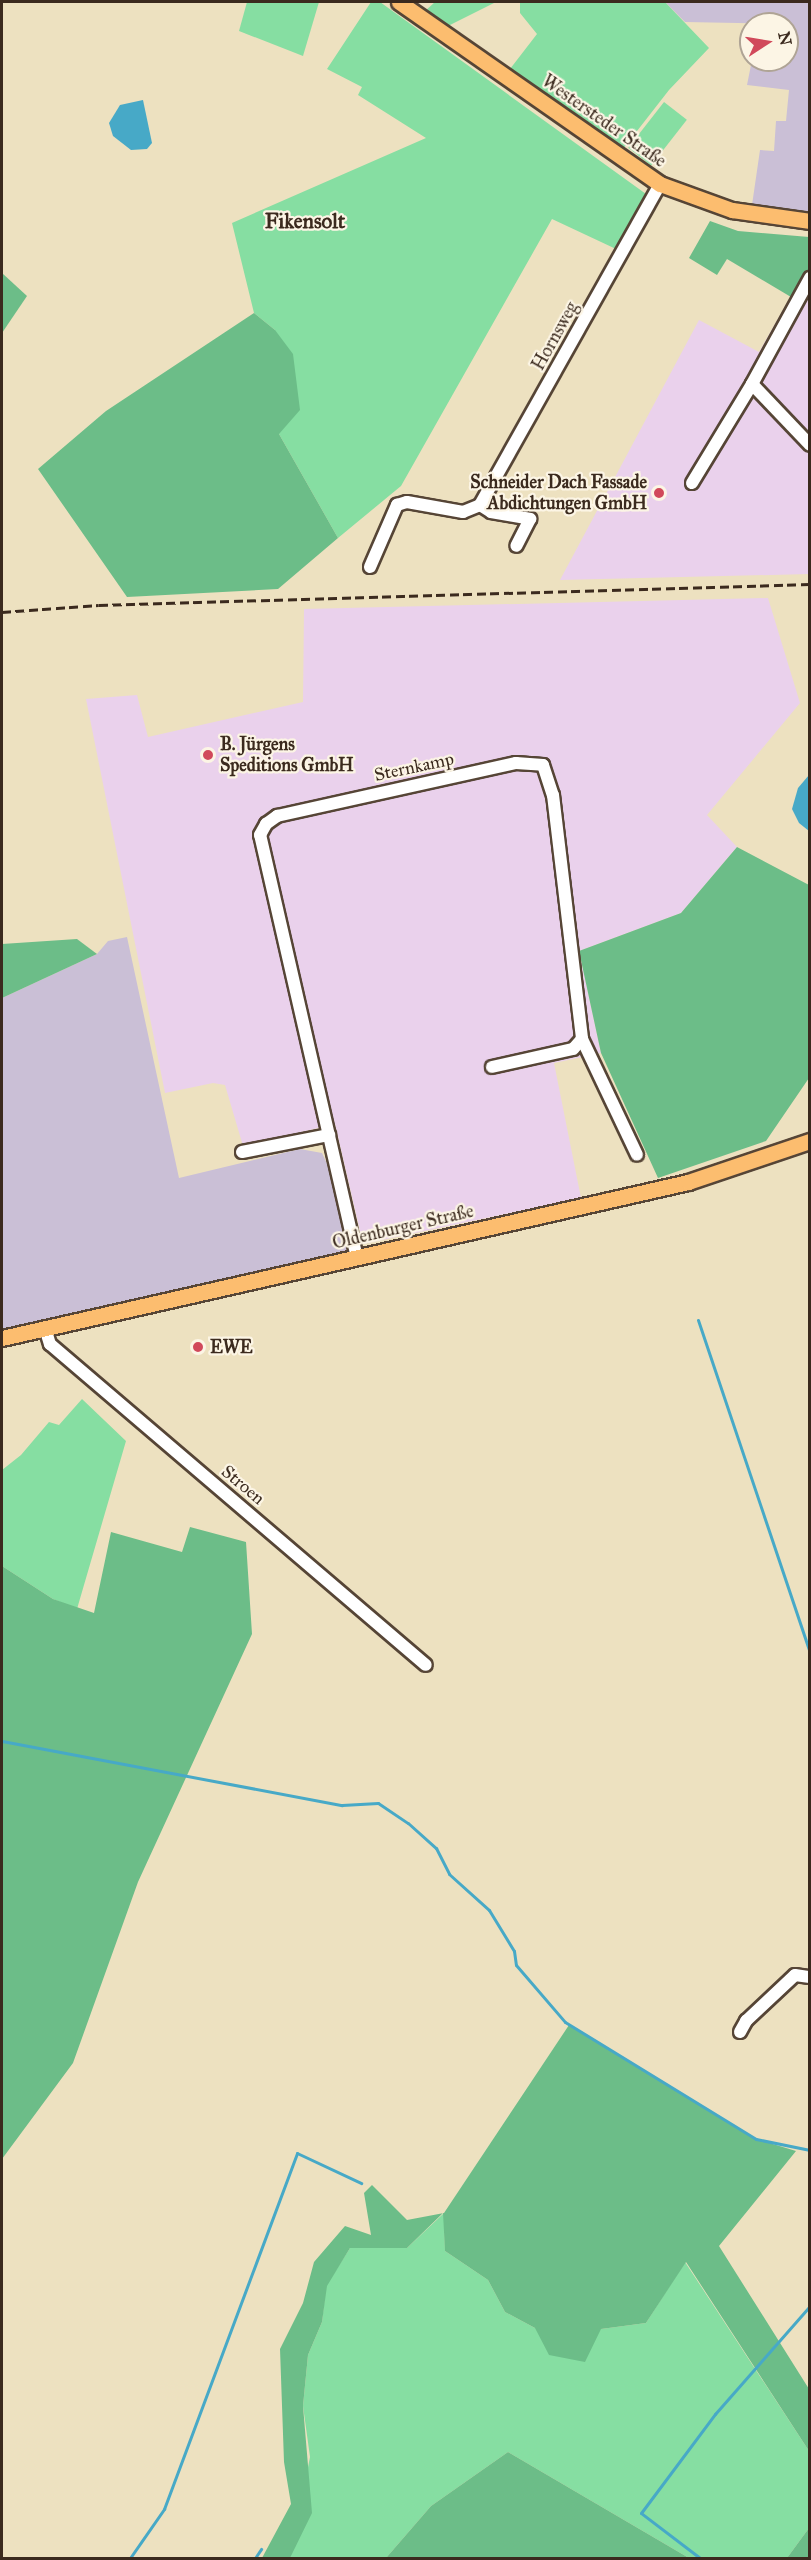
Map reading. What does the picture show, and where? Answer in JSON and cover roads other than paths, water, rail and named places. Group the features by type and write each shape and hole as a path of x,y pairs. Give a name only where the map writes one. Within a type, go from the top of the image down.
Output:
{"main road":[{"name":"Westersteder Straße","path":"399,2 660,184 732,210 810,221"},
{"name":"Oldenburger Straße","path":"2,1338 709,1177 810,1141"}],"street":[{"name":"Hornsweg","path":"480,505 660,184"},
{"path":"692,483 752,384 810,278"},
{"path":"752,384 810,445"},
{"path":"370,567 397,505 407,502 463,512 480,505 490,512 530,519 516,546"},
{"name":"Sternkamp","path":"357,1258 260,835 266,824 278,816 516,763 543,765 553,795 582,1039 637,1155"},
{"path":"492,1067 573,1049 582,1039"},
{"path":"242,1152 328,1136"},
{"name":"Stroen","path":"45,1328 50,1344 426,1665"},
{"path":"740,2032 746,2021 795,1975 810,1977"}],"water":[{"path":"143,100 152,143 147,149 131,150 113,136 109,123 120,105"},
{"path":"809,775 809,831 799,823 792,809 798,788"}],"waterway":[{"path":"698,1320 810,1652"},
{"path":"2,1741 342,1805 378,1803 408,1823 436,1848 449,1874 489,1910 514,1951 516,1965 565,2022 756,2139 810,2150"},
{"path":"130,2558 164,2509 297,2153 361,2183"},
{"path":"700,2558 641,2513 715,2414 810,2306"},
{"path":"255,2558 261,2549"}],"railway":[{"path":"2,612 99,605 810,584"}],"place":[{"name":"Schneider Dach Fassade Abdichtungen GmbH","path":"659,493"},
{"name":"B. Jürgens Speditions GmbH","path":"208,755"},
{"name":"EWE","path":"198,1347"}],"district":[{"name":"Fikensolt","path":"305,221"}]}
